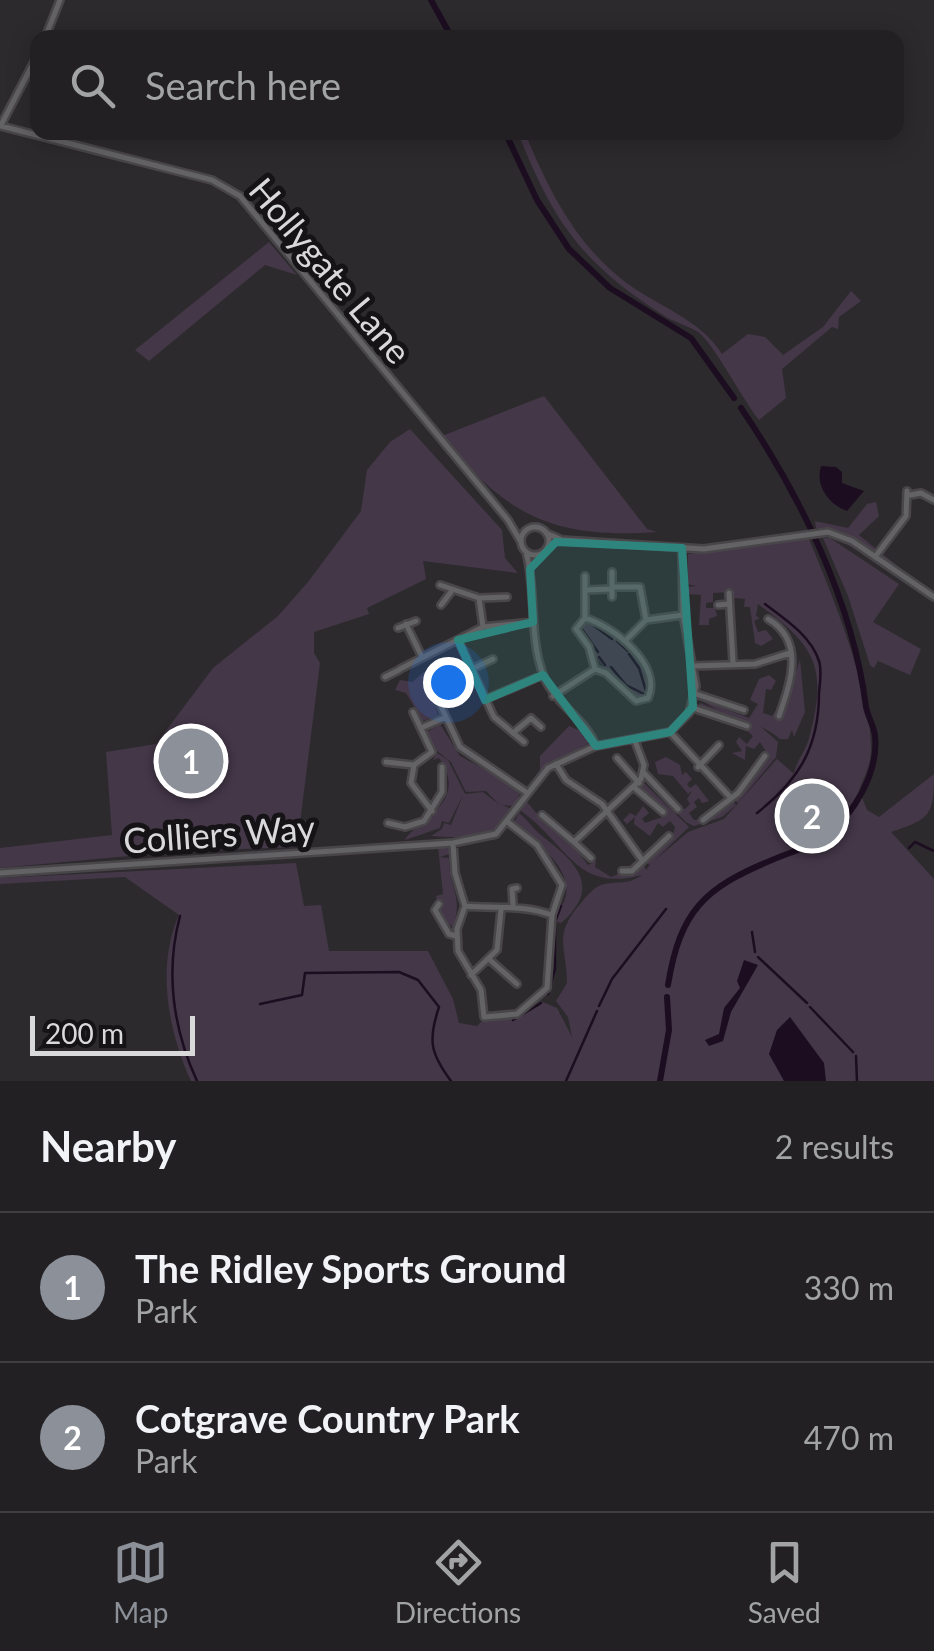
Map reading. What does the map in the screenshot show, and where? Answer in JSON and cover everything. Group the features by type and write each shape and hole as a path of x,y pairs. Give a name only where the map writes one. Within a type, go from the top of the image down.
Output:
{"street":[{"path":"48,30 60,0"},
{"path":"0,126 30,69"},
{"name":"Hollygate Lane","path":"0,126 30,134"},
{"name":"Hollygate Lane","path":"55,140 212,180 240,196 508,520 521,542"},
{"path":"875,557 906,516 908,493 921,492 934,500"},
{"path":"508,520 562,540 682,548 722,547 811,532 844,537 934,597"},
{"path":"534,528 525,532 521,542 530,568 532,622 543,675 553,696 596,746"},
{"path":"544,551 546,533"},
{"path":"530,568 544,551 562,540"},
{"path":"509,823 537,846 558,876 561,894 552,915 549,982 529,1007 503,1018 484,1017 481,990 460,959 456,936 465,906 454,874 453,843 488,838 509,823 526,792 556,764 596,746 670,732 693,708 696,694 683,615 682,548"},
{"path":"526,552 544,551"},
{"path":"612,572 612,591"},
{"path":"584,576 585,618 576,630 589,647 595,669"},
{"path":"440,586 480,598 507,597"},
{"path":"585,593 640,588 646,620"},
{"path":"442,605 452,592"},
{"path":"729,593 733,662"},
{"path":"480,598 483,627"},
{"path":"718,605 729,604"},
{"path":"626,640 646,620 683,615"},
{"path":"585,618 626,640 644,662 651,687 648,698 636,701 606,673 595,669"},
{"path":"768,619 784,632 795,667 779,716"},
{"path":"398,628 416,621"},
{"path":"385,677 483,627 532,622"},
{"path":"406,624 422,657"},
{"path":"458,640 494,716 524,742"},
{"path":"692,666 754,664 790,653"},
{"path":"472,669 493,659"},
{"path":"553,696 595,669"},
{"path":"485,700 543,675"},
{"path":"431,685 465,753 526,792"},
{"path":"696,694 744,710"},
{"path":"693,708 747,726"},
{"path":"386,762 414,765 432,752 413,712"},
{"path":"422,728 446,717"},
{"path":"513,733 531,718 541,727"},
{"path":"670,732 698,767 731,798"},
{"path":"635,741 644,773 678,808"},
{"path":"698,767 719,745"},
{"path":"703,820 731,798 765,756"},
{"path":"617,758 664,812"},
{"path":"556,764 566,780 608,811 642,860"},
{"path":"414,765 412,786 430,813"},
{"path":"388,823 414,826 430,813 442,792 442,767"},
{"path":"574,842 637,785 644,773"},
{"path":"542,814 592,858"},
{"path":"622,871 632,871 669,836"},
{"name":"Colliers Way","path":"0,873 453,843"},
{"path":"513,904 512,888 517,888"},
{"path":"439,904 435,910 449,934 456,936"},
{"path":"465,906 501,909 513,904 552,915"},
{"path":"471,975 500,944 501,909"},
{"path":"489,960 517,984"}],"highlighted area":[{"path":"556,542 682,548 693,707 670,732 596,746 543,675 485,700 458,640 533,622 530,569"}],"shaded area":[{"path":"521,140 528,140 554,195 577,232 606,266 702,331 722,354 748,334 765,337 783,355 823,327 851,291 861,301 839,317 838,329 832,327 782,369 786,398 759,420 704,338 635,296 573,238"},
{"path":"269,242 297,275 265,265 149,361 135,350"},
{"path":"544,396 647,529 657,532 589,531 535,517 489,486 442,436"},
{"path":"410,429 502,530 505,558 518,573 423,561 426,579 367,608 369,614 314,632 314,653 320,663 297,847 188,851 186,830 182,831 183,851 0,868 0,848 112,835 106,752 156,744 213,668 278,616 361,511 367,470 390,442"},
{"path":"821,466 836,467 842,472 842,483 864,491 847,511 825,493 820,480"},
{"path":"876,502 879,516 859,535 921,585 846,534 816,528 815,521 848,528 867,504"},
{"path":"823,538 830,538 899,584 873,622 921,649 910,675 878,661 874,668 870,665 848,596"},
{"path":"809,539 851,649 867,711 870,760 859,790 867,810 879,817 934,774 933,799 927,814 891,832 934,879 934,1081 191,1081 176,1041 168,998 168,955 179,915 125,877 0,884 0,878 296,863 304,906 321,905 329,951 428,951 453,999 459,1023 477,1026 483,1020 510,1019 534,1005 538,1007 540,1001 557,1008 572,1037 568,1017 556,1001 567,983 563,942 567,924 597,887 642,875 619,879 601,877 587,871 521,811 526,801 544,822 569,840 588,865 596,861 595,867 611,877 623,872 635,876 643,863 646,870 650,865 645,862 672,838 675,827 670,821 663,827 658,823 650,836 634,824 635,817 627,824 623,820 630,813 636,816 643,806 649,813 642,819 645,823 665,816 666,809 641,788 644,783 689,827 654,861 688,832 724,819 777,759 794,774 808,743 815,713 816,674 812,659 792,632 758,604 756,616 760,618 754,621 758,632 766,630 773,639 761,646 755,643 750,607 744,607 745,599 734,598 732,592 713,593 713,602 706,603 706,608 715,608 717,616 709,619 709,625 699,625 701,595 688,594 687,587 696,586 687,584 688,554"},
{"path":"585,620 618,639 637,659 647,683 647,695 640,698 630,692 604,667 579,627"},
{"path":"800,660 805,712 794,737 792,730 788,739 780,739 701,700 749,718 758,704 750,700 759,679 769,675 776,681 771,690 766,689 763,713 772,716 777,709 781,717"},
{"path":"424,672 438,715 423,721 406,693 395,690 400,680 412,682"},
{"path":"700,703 760,726 778,742 776,757 738,803 735,800 770,758 760,742 754,749 746,746 745,760 732,753 742,751 736,742 739,737 747,744 753,736 745,729 748,724 699,707"},
{"path":"440,724 460,756 503,779 520,794 514,806 502,805 512,809 498,827 488,832 466,837 431,836 442,829 444,823 451,825 463,795 449,823 442,821 440,828 405,840 445,799 449,787 447,774 439,758 433,760 437,753 448,760 465,794 483,792 500,805 486,791 466,792 451,762 437,751 427,732"},
{"path":"569,726 583,732 589,743 540,770 540,756"},
{"path":"666,757 680,765 682,775 686,772 692,779 687,784 690,788 696,784 709,801 702,803 699,798 694,802 697,807 689,813 694,820 712,817 733,802 736,805 722,817 694,826 686,822 645,781 646,777 670,805 685,809 690,804 687,799 692,791 688,794 673,776 658,774 655,762"},
{"path":"519,813 565,855 580,875 581,897 561,923 554,921 564,902 566,883 556,863 514,822"},
{"path":"438,846 449,849 449,854 440,857 449,858 457,907 453,927 443,918 436,896 443,894"},
{"path":"744,960 758,965 731,1012 723,1041 709,1046 705,1040 719,1034 724,1008 740,988 737,981"},
{"path":"790,1017 824,1063 826,1081 784,1081 769,1054 777,1030"}],"waterway":[{"path":"431,0 448,30"},
{"path":"509,140 537,200 569,249 610,288 691,338 734,398"},
{"path":"668,985 680,938 699,905 712,892 749,870 827,835 863,791 875,750 859,668 836,589 803,513 741,408"},
{"path":"757,813 784,788 804,761 815,730 820,677 819,661 810,644 765,604"},
{"path":"589,622 612,639"},
{"path":"581,628 598,652"},
{"path":"617,641 628,651"},
{"path":"629,654 639,668 646,691"},
{"path":"599,657 605,665"},
{"path":"611,667 626,685 644,694"},
{"path":"909,848 915,842 934,851"},
{"path":"555,922 561,906"},
{"path":"599,1006 612,979 666,909"},
{"path":"180,916 173,958 174,1000 182,1041 197,1081"},
{"path":"548,994 555,969 555,925"},
{"path":"752,932 755,952"},
{"path":"758,957 807,1003"},
{"path":"260,1004 302,995 305,973 399,972 418,980 439,1007 433,1046 451,1081"},
{"path":"660,1081 669,1030 667,997"},
{"path":"513,1020 541,1003"},
{"path":"810,1007 853,1052"},
{"path":"566,1081 597,1011"},
{"path":"856,1056 857,1081"}],"place":[{"name":"The Ridley Sports Ground","path":"191,761"},
{"name":"Cotgrave Country Park","path":"812,816"}]}
